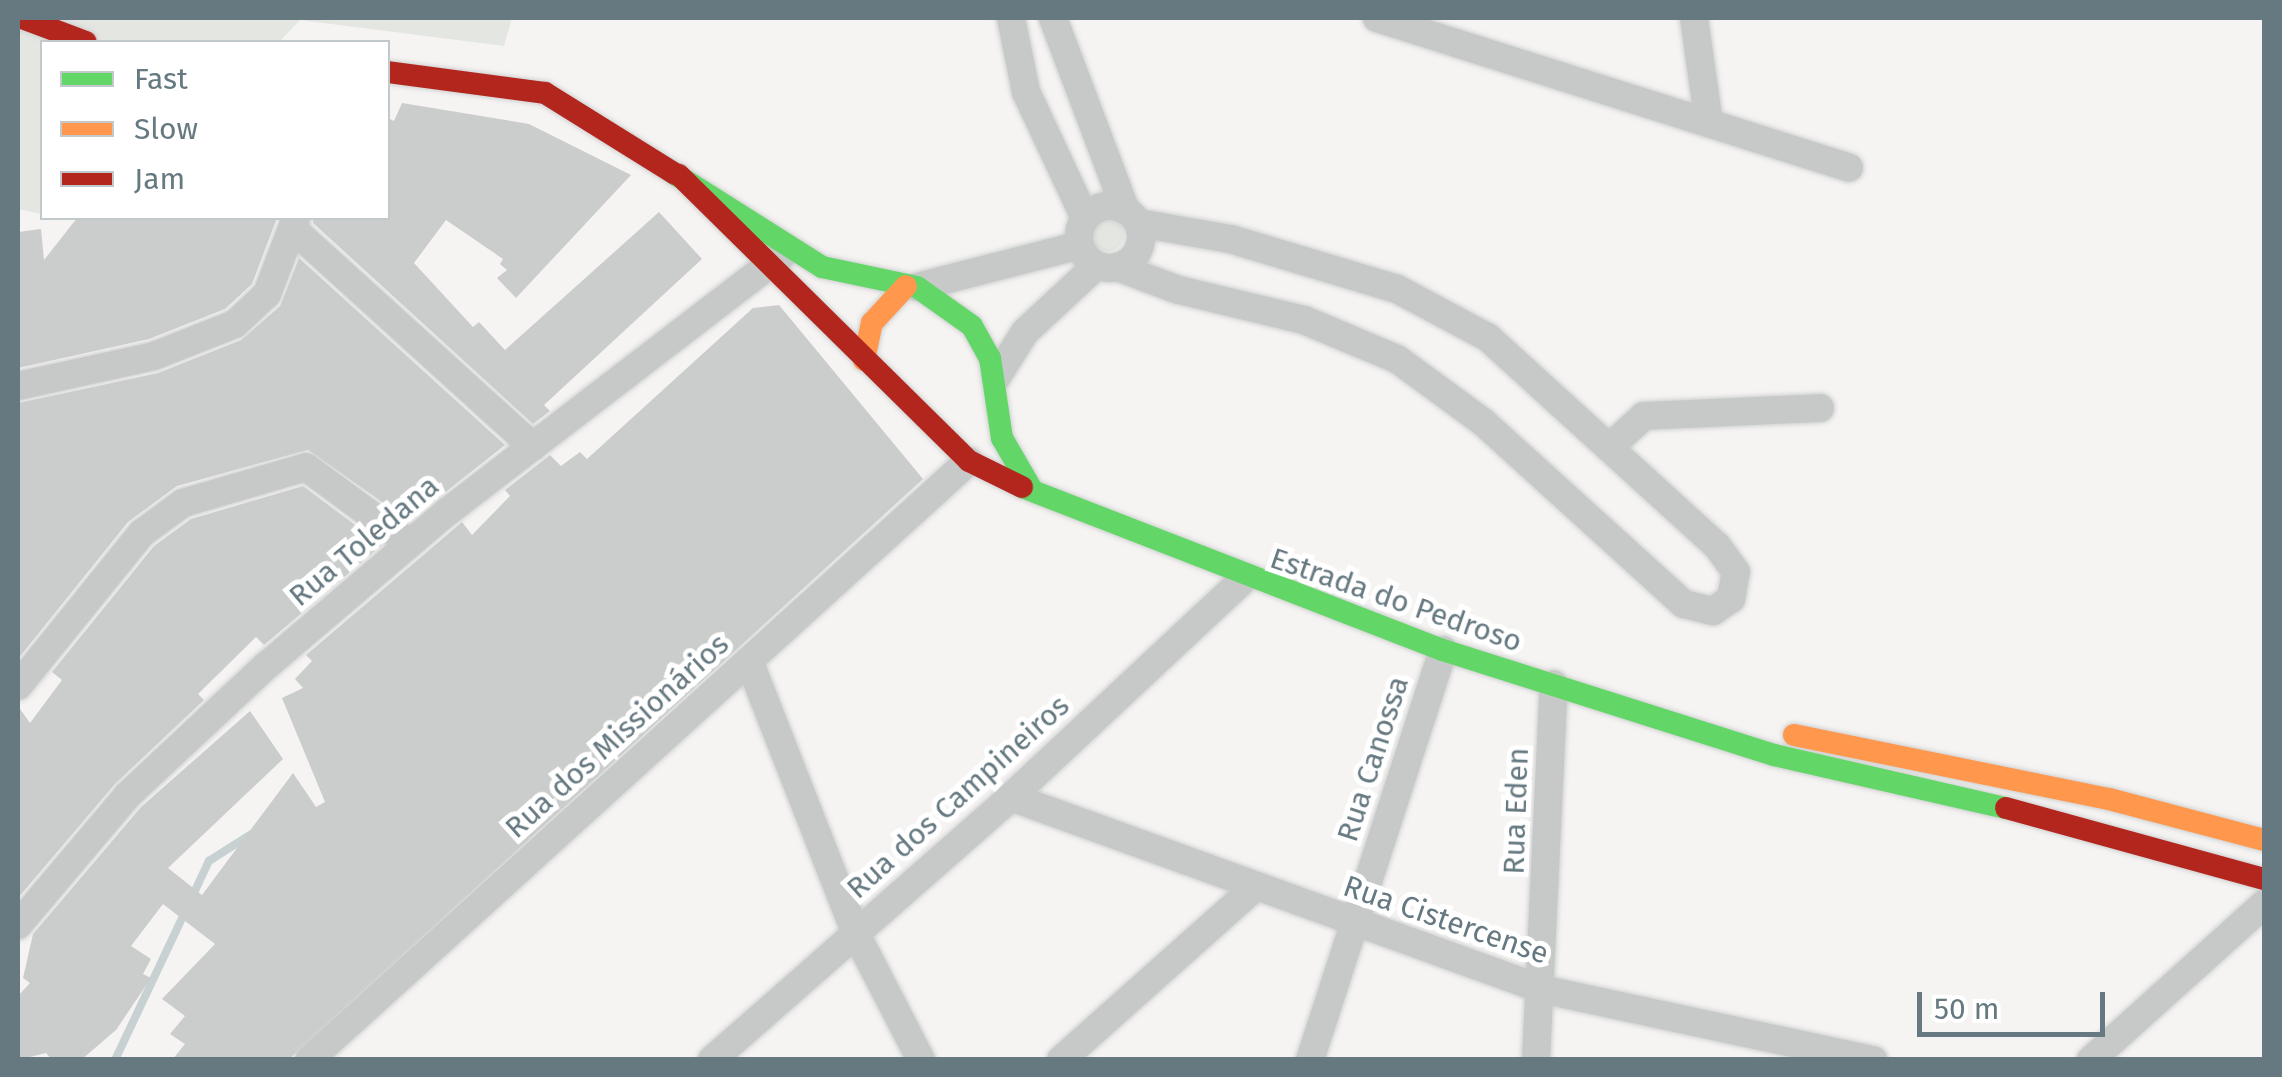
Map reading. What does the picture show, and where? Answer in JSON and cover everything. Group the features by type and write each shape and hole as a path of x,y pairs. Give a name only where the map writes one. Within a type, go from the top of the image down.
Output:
{"main road":[{"path":"22,18 81,40"},
{"name":"Estrada do Pedroso","path":"390,72 545,93 791,249 861,280 912,286 972,326 996,390 1010,457 1034,492"},
{"name":"Estrada do Pedroso","path":"679,175 969,460 1034,492 1244,579 1443,650 1748,742 1774,755 2121,835 2264,879"},
{"path":"864,360 872,323 912,286"},
{"path":"969,460 996,390"},
{"name":"Estrada do Pedroso","path":"1748,742 1786,734 1908,756 2264,840"}],"street":[{"path":"996,390 1025,332 1095,249 1109,206 1132,217 1230,239 1433,306 1521,363 1717,546 1736,572 1731,599 1713,611 1684,604 1483,422 1396,359 1304,320 1095,249 1026,92 1011,18"},
{"path":"912,286 1095,249 1140,245 1053,18"},
{"path":"1377,18 1454,30 1708,123 1850,168"},
{"path":"1694,18 1708,123"},
{"path":"18,386 154,356 234,324 267,294 295,224 532,447"},
{"name":"Rua Toledana","path":"18,926 128,795 410,543 766,264 791,249"},
{"path":"1612,445 1644,416 1820,408"},
{"name":"Rua dos Missionários","path":"309,1060 969,460"},
{"path":"18,686 142,533 184,504 306,467 410,543"},
{"name":"Rua dos Campineiros","path":"712,1060 1011,797 1244,579"},
{"name":"Rua Canossa","path":"1310,1060 1443,650"},
{"path":"749,661 855,932 921,1060"},
{"name":"Rua Eden","path":"1536,1060 1554,684"},
{"name":"Rua Cistercense","path":"1011,797 1542,989 1872,1060"},
{"path":"1061,1060 1255,887"},
{"path":"2091,1060 2264,904"}],"shaded area":[{"path":"18,18 512,18 504,46 300,20 281,40 40,40 40,214 18,209"},
{"path":"1108,219 1120,223 1124,235 1120,247 1108,251 1096,247 1092,235 1096,223"}],"building":[{"path":"402,103 529,124 631,175 516,298 497,278 507,270 500,264 503,259 446,220 414,263 473,327 479,322 505,350 659,212 702,259 544,405 550,411 533,424 313,223 390,220 390,119 394,121"},
{"path":"75,220 276,220 252,284 225,309 149,339 18,368 18,232 41,229 44,260"},
{"path":"299,258 505,445 409,521 308,450 177,486 128,522 18,659 18,403 158,373 241,340 280,306"},
{"path":"779,305 923,479 288,1060 172,1060 185,1044 170,1034 185,1016 162,999 215,944 163,904 131,946 151,959 143,974 151,978 116,1030 81,1060 52,1060 46,1053 18,1060 18,996 30,983 23,978 33,934 141,807 250,711 283,759 168,868 202,895 293,773 316,807 325,802 282,698 303,688 295,679 312,661 306,655 462,522 472,535 510,496 505,490 550,455 561,466 580,452 587,459 753,308"},
{"path":"303,486 382,545 264,645 256,637 198,694 204,700 115,784 18,898 18,706 30,723 62,680 52,672 154,546 191,519"}],"waterway":[{"path":"193,895 209,861 250,835"},
{"path":"115,1060 185,912"}],"traffic: fast":[{"path":"675,174 822,267 917,287 972,326 990,358 1002,438 1032,490"},
{"path":"1022,487 1443,650 1774,755 2006,808"}],"traffic: slow":[{"path":"864,360 872,323 906,286"},
{"path":"1794,735 2109,799 2264,840"}],"traffic: jam":[{"path":"22,18 81,40"},
{"path":"390,72 545,93 675,174"},
{"path":"679,175 969,461 1022,487"},
{"path":"2006,808 2264,879"}]}
